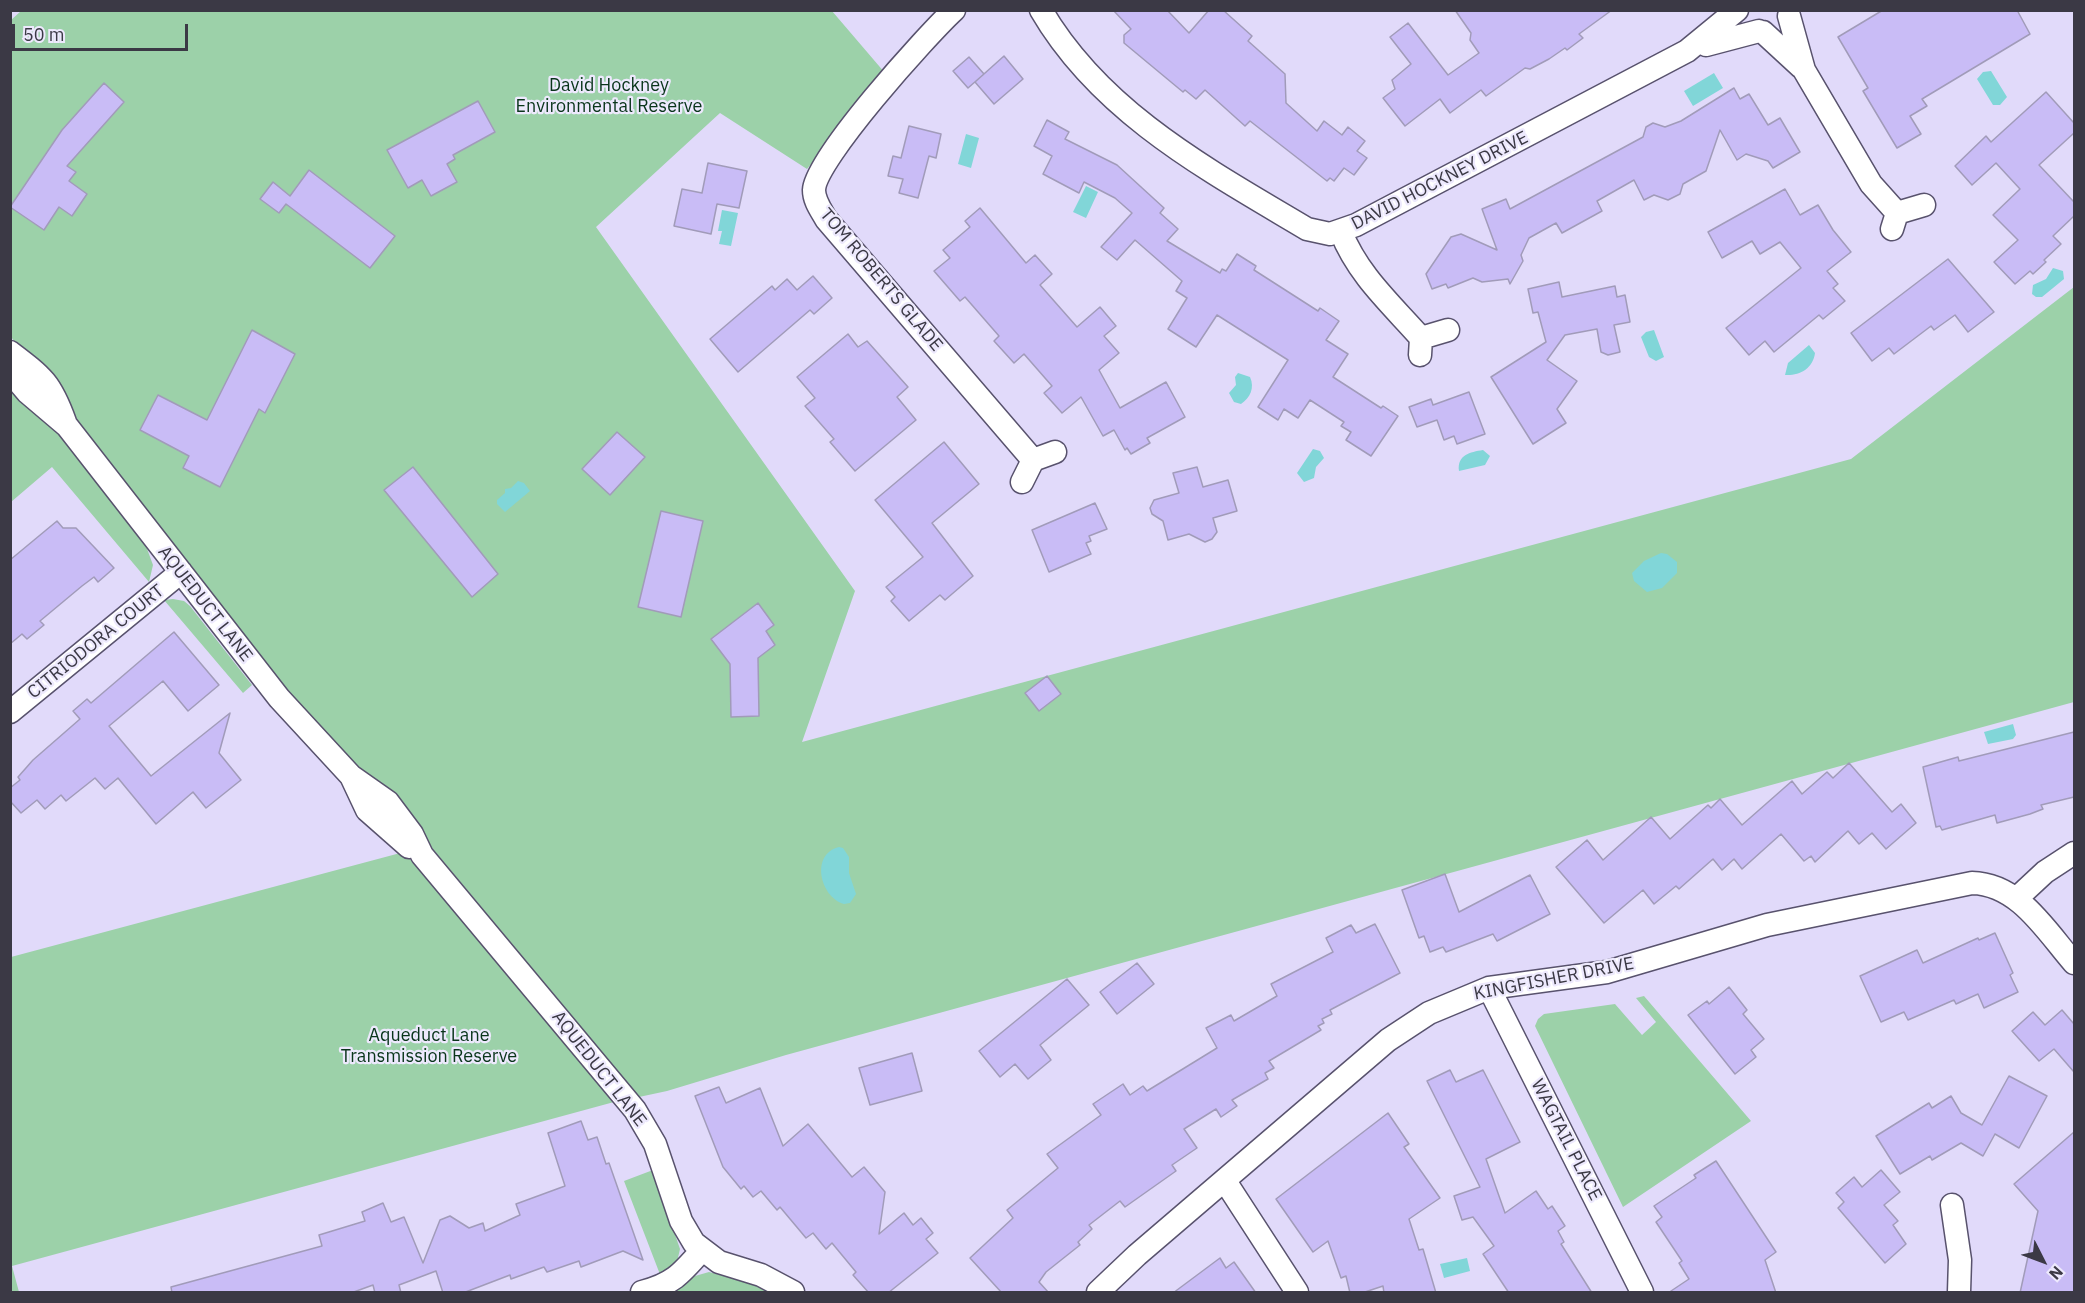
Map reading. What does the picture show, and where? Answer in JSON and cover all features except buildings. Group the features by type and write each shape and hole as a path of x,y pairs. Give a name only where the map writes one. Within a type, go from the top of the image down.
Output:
{"street":[{"name":"TOM ROBERTS GLADE","path":"954,10 909,57 829,156 817,175 814,190 817,203 826,219 1033,460"},
{"name":"DAVID HOCKNEY DRIVE","path":"1041,10 1083,69 1140,122 1318,234 1341,232 1687,51 1737,10"},
{"path":"1744,10 1748,22 1804,70"},
{"path":"1790,12 1804,70 1894,221 1924,205"},
{"name":"DAVID HOCKNEY DRIVE","path":"1687,51 1782,27 1790,12"},
{"path":"1341,232 1356,264 1420,347 1448,330"},
{"name":"AQUEDUCT LANE","path":"10,352 45,378 57,399 67,426"},
{"name":"AQUEDUCT LANE","path":"10,372 27,392 67,426 279,698 351,776 388,802 411,834 422,855 635,1110 655,1144 687,1234 702,1250 719,1262 761,1275 793,1293"},
{"path":"1022,482 1033,460 1055,452"},
{"name":"CITRIODORA COURT","path":"10,712 180,572"},
{"path":"2016,898 2045,872 2074,853"},
{"name":"KINGFISHER DRIVE","path":"1098,1293 1397,1033 1429,1013 1489,988 1607,972 1767,925 1957,885 1993,885 2016,898 2074,963"},
{"name":"WAGTAIL PLACE","path":"1489,988 1642,1293"},
{"path":"1225,1181 1297,1293"},
{"path":"1952,1205 1960,1260 1959,1293"},
{"path":"642,1293 664,1286 677,1278 702,1250"}],"green space":[{"name":"David Hockney Environmental Reserve","path":"21,11 832,11 885,73 807,169 720,113 596,227 855,591 802,742 1851,459 2074,287 2074,702 639,1097 422,836 387,789 360,768 303,710 11,337 10,21"},
{"path":"10,385 46,417 146,546 153,565 149,582 52,467 11,502"},
{"path":"164,600 184,601 190,606 252,685 243,693"},
{"name":"Aqueduct Lane Transmission Reserve","path":"404,852 614,1102 12,1266 19,1292 11,1292 11,957"},
{"path":"1644,996 1751,1121 1623,1207 1535,1026 1544,1014 1615,1004 1642,1035 1656,1022 1636,998"},
{"path":"653,1170 680,1249 677,1262 661,1277 624,1181"},
{"path":"709,1272 753,1284 772,1292 673,1292 695,1276"}],"shaded area":[{"path":"1991,71 2007,97 2000,105 1993,105 1977,79 1983,72"},
{"path":"1714,73 1723,88 1693,106 1684,91"},
{"path":"966,134 979,138 971,168 958,164"},
{"path":"1086,186 1098,192 1086,218 1073,212"},
{"path":"722,210 738,213 731,246 719,244 722,231 718,231"},
{"path":"2053,268 2063,271 2064,279 2042,297 2036,297 2032,294 2033,285 2046,279"},
{"path":"1654,330 1664,357 1656,361 1649,357 1641,337 1646,332"},
{"path":"1809,345 1815,353 1808,367 1800,373 1785,375 1788,363"},
{"path":"1238,373 1250,377 1252,385 1249,396 1241,404 1234,402 1229,393 1236,385 1235,377"},
{"path":"1313,449 1320,451 1324,458 1316,467 1314,478 1304,482 1297,473"},
{"path":"1483,450 1490,456 1485,465 1459,471 1460,461 1465,455"},
{"path":"518,481 524,483 530,491 505,512 497,504 497,500 505,493 505,489 511,488"},
{"path":"1661,553 1667,554 1677,562 1677,573 1662,588 1647,592 1634,581 1632,573 1644,561"},
{"path":"2013,724 2016,735 2013,739 1988,744 1984,732"},
{"path":"839,847 843,848 849,857 849,873 856,894 850,903 844,904 829,893 822,876 824,858 830,851"},
{"path":"1467,1258 1470,1271 1444,1278 1440,1264"}]}
